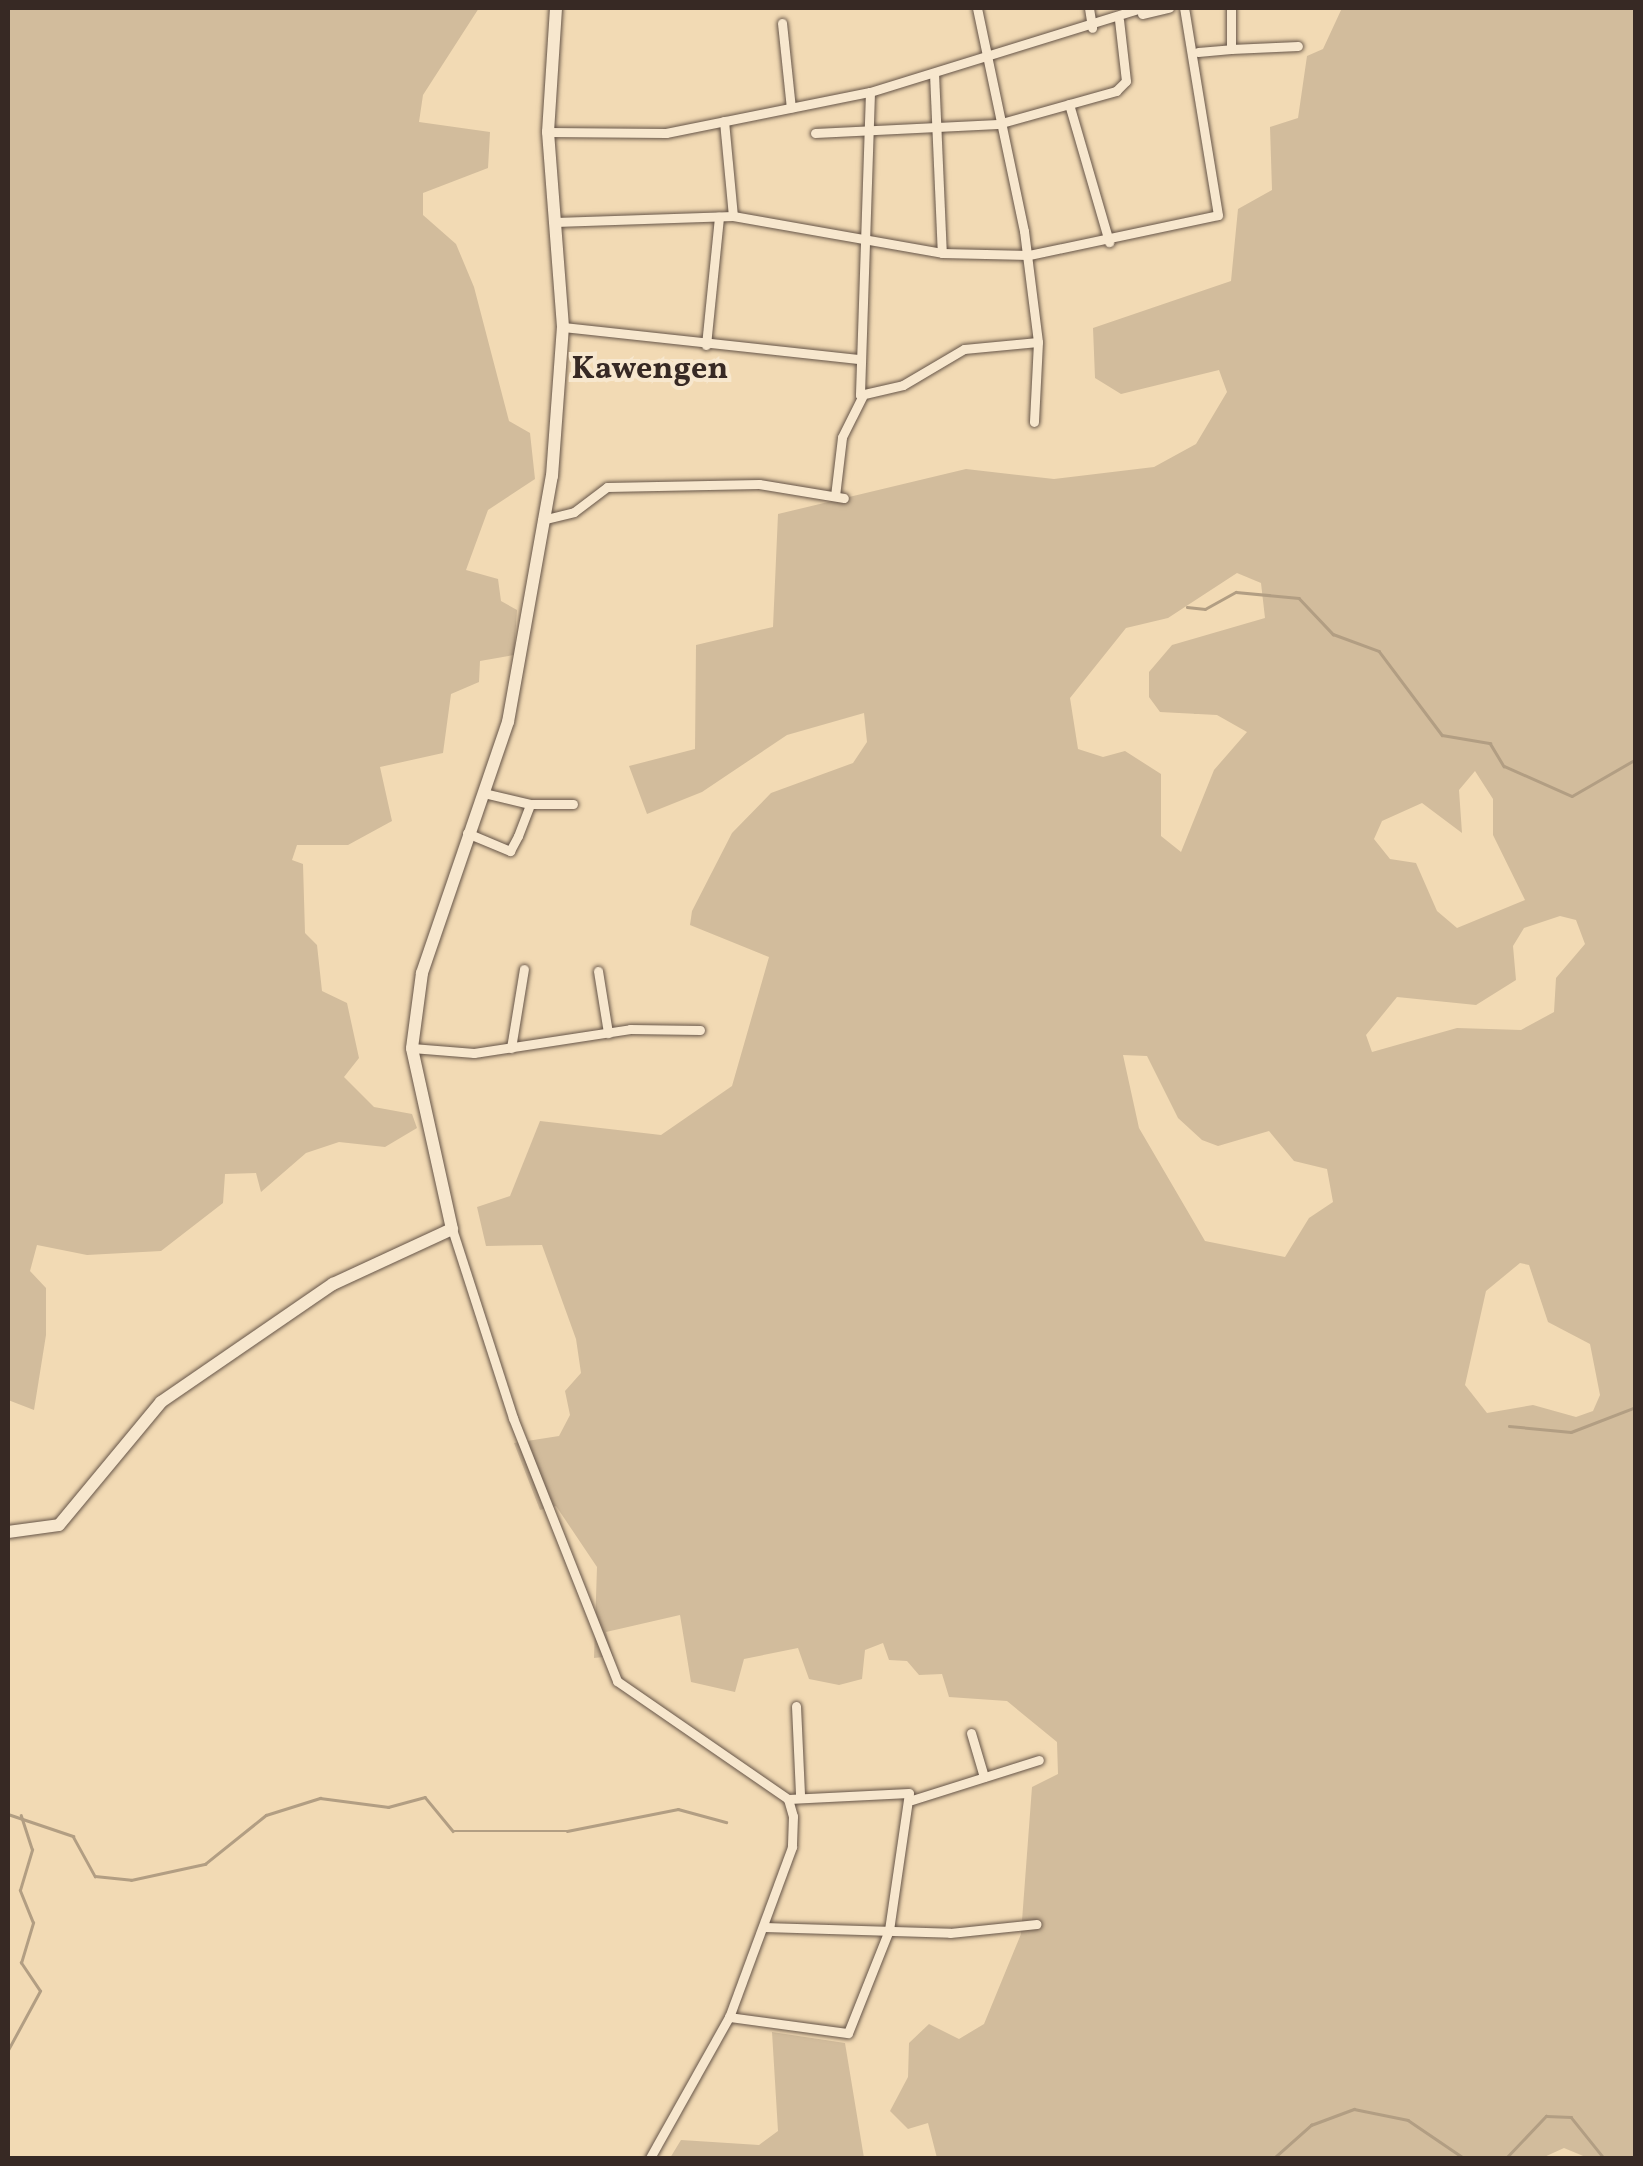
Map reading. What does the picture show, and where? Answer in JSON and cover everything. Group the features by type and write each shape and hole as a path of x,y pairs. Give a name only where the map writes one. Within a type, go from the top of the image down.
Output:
{"main road":[{"path":"8,1532 60,1525 161,1402 333,1284 452,1229 412,1048 422,973 467,833 484,794 514,692 542,520 563,327 548,132 556,8"}],"street":[{"path":"977,8 984,58 1027,255 1038,342 1034,422"},
{"path":"1089,8 1092,28"},
{"path":"548,132 610,137 791,108 870,92 1142,11 1169,8"},
{"path":"555,222 733,216 942,253 1027,255 1108,242 1223,210 1198,52 1184,8"},
{"path":"1231,8 1231,49"},
{"path":"815,133 998,124 1125,84 1119,20"},
{"path":"782,24 791,108"},
{"path":"1198,52 1298,46"},
{"path":"934,73 942,253"},
{"path":"542,520 574,512 606,487 759,484 840,497 842,437 862,397 858,359 870,92"},
{"path":"1069,104 1108,242"},
{"path":"724,121 733,216"},
{"path":"706,345 719,216"},
{"path":"563,327 858,359"},
{"path":"862,397 964,349 1038,342"},
{"path":"484,794 530,804 573,804"},
{"path":"467,833 510,851 530,804"},
{"path":"511,1048 524,968"},
{"path":"598,971 608,1033"},
{"path":"412,1048 511,1048 608,1033 700,1030"},
{"path":"452,1229 513,1418 616,1681 788,1798"},
{"path":"796,1706 800,1794"},
{"path":"971,1734 984,1777"},
{"path":"912,1800 1038,1760"},
{"path":"788,1798 800,1794 905,1792 912,1800"},
{"path":"650,2158 729,2017 764,1928 792,1848 788,1798"},
{"path":"729,2017 848,2033 889,1930 912,1800"},
{"path":"764,1928 889,1930 1037,1924"}],"shaded area":[{"path":"8,8 479,8 423,95 419,122 490,132 488,168 423,193 423,215 456,244 474,287 509,421 530,433 535,479 488,510 466,570 498,579 501,601 517,610 514,655 480,661 479,682 451,694 443,753 380,767 392,821 348,845 297,845 292,860 303,864 305,933 317,945 322,991 347,1003 359,1058 344,1077 374,1107 412,1114 417,1128 385,1147 339,1142 306,1153 261,1192 256,1173 225,1174 223,1203 161,1251 87,1255 37,1245 30,1271 46,1288 46,1335 34,1410 8,1400"},
{"path":"1342,8 1635,8 1635,2158 1588,2158 1564,2148 1542,2158 937,2158 928,2123 908,2129 890,2111 908,2077 909,2043 929,2024 959,2039 984,2024 1021,1934 1032,1787 1058,1774 1057,1742 1007,1701 949,1697 942,1674 919,1675 907,1661 889,1660 883,1643 865,1650 862,1679 839,1685 809,1679 798,1648 744,1659 735,1692 691,1682 680,1615 606,1632 613,1656 594,1658 597,1567 556,1506 540,1510 514,1443 559,1436 570,1415 565,1391 581,1373 576,1339 542,1245 486,1246 477,1207 510,1196 540,1121 661,1135 732,1086 769,957 690,925 692,911 732,833 771,793 853,763 867,742 864,713 787,735 702,792 647,814 629,766 695,749 696,645 773,627 778,514 966,469 1054,479 1154,467 1196,444 1227,392 1219,370 1121,394 1095,378 1093,328 1231,281 1238,209 1272,190 1270,127 1298,118 1307,56 1323,49","holes":["1237,573 1261,583 1265,618 1172,645 1149,672 1149,697 1160,712 1217,715 1247,732 1214,770 1181,852 1161,836 1161,774 1125,751 1103,757 1078,749 1070,698 1126,628 1168,618","1475,771 1493,799 1493,835 1525,900 1457,928 1437,911 1416,863 1390,859 1374,839 1382,821 1422,803 1462,833 1459,790","1560,916 1576,920 1585,944 1556,978 1554,1012 1521,1030 1457,1028 1372,1052 1366,1035 1397,997 1476,1005 1516,980 1513,946 1524,928","1123,1055 1147,1056 1178,1118 1202,1140 1218,1146 1269,1131 1294,1161 1327,1169 1333,1202 1309,1218 1285,1257 1205,1241 1139,1128","1520,1263 1529,1265 1548,1322 1590,1344 1600,1395 1593,1411 1576,1417 1533,1405 1487,1413 1465,1385 1486,1291"]},
{"path":"772,2032 845,2043 864,2158 670,2158 681,2140 759,2145 778,2131"}],"waterway":[{"path":"1187,607 1205,609 1236,592 1299,598 1333,634 1379,651 1442,735 1490,743 1504,766 1572,796 1636,759"},
{"path":"1509,1426 1571,1432 1636,1407"},
{"path":"8,1814 73,1836 95,1876 131,1880 205,1864 266,1815 320,1798 388,1807 425,1797 453,1831 567,1831 678,1809 726,1822"},
{"path":"8,2050 40,1991 21,1963 33,1923 20,1890 32,1850 21,1816"},
{"path":"1274,2158 1311,2125 1354,2109 1408,2120 1464,2158"},
{"path":"1506,2158 1546,2116 1571,2117 1604,2158"}],"district":[{"name":"Kawengen","path":"650,370"}]}
